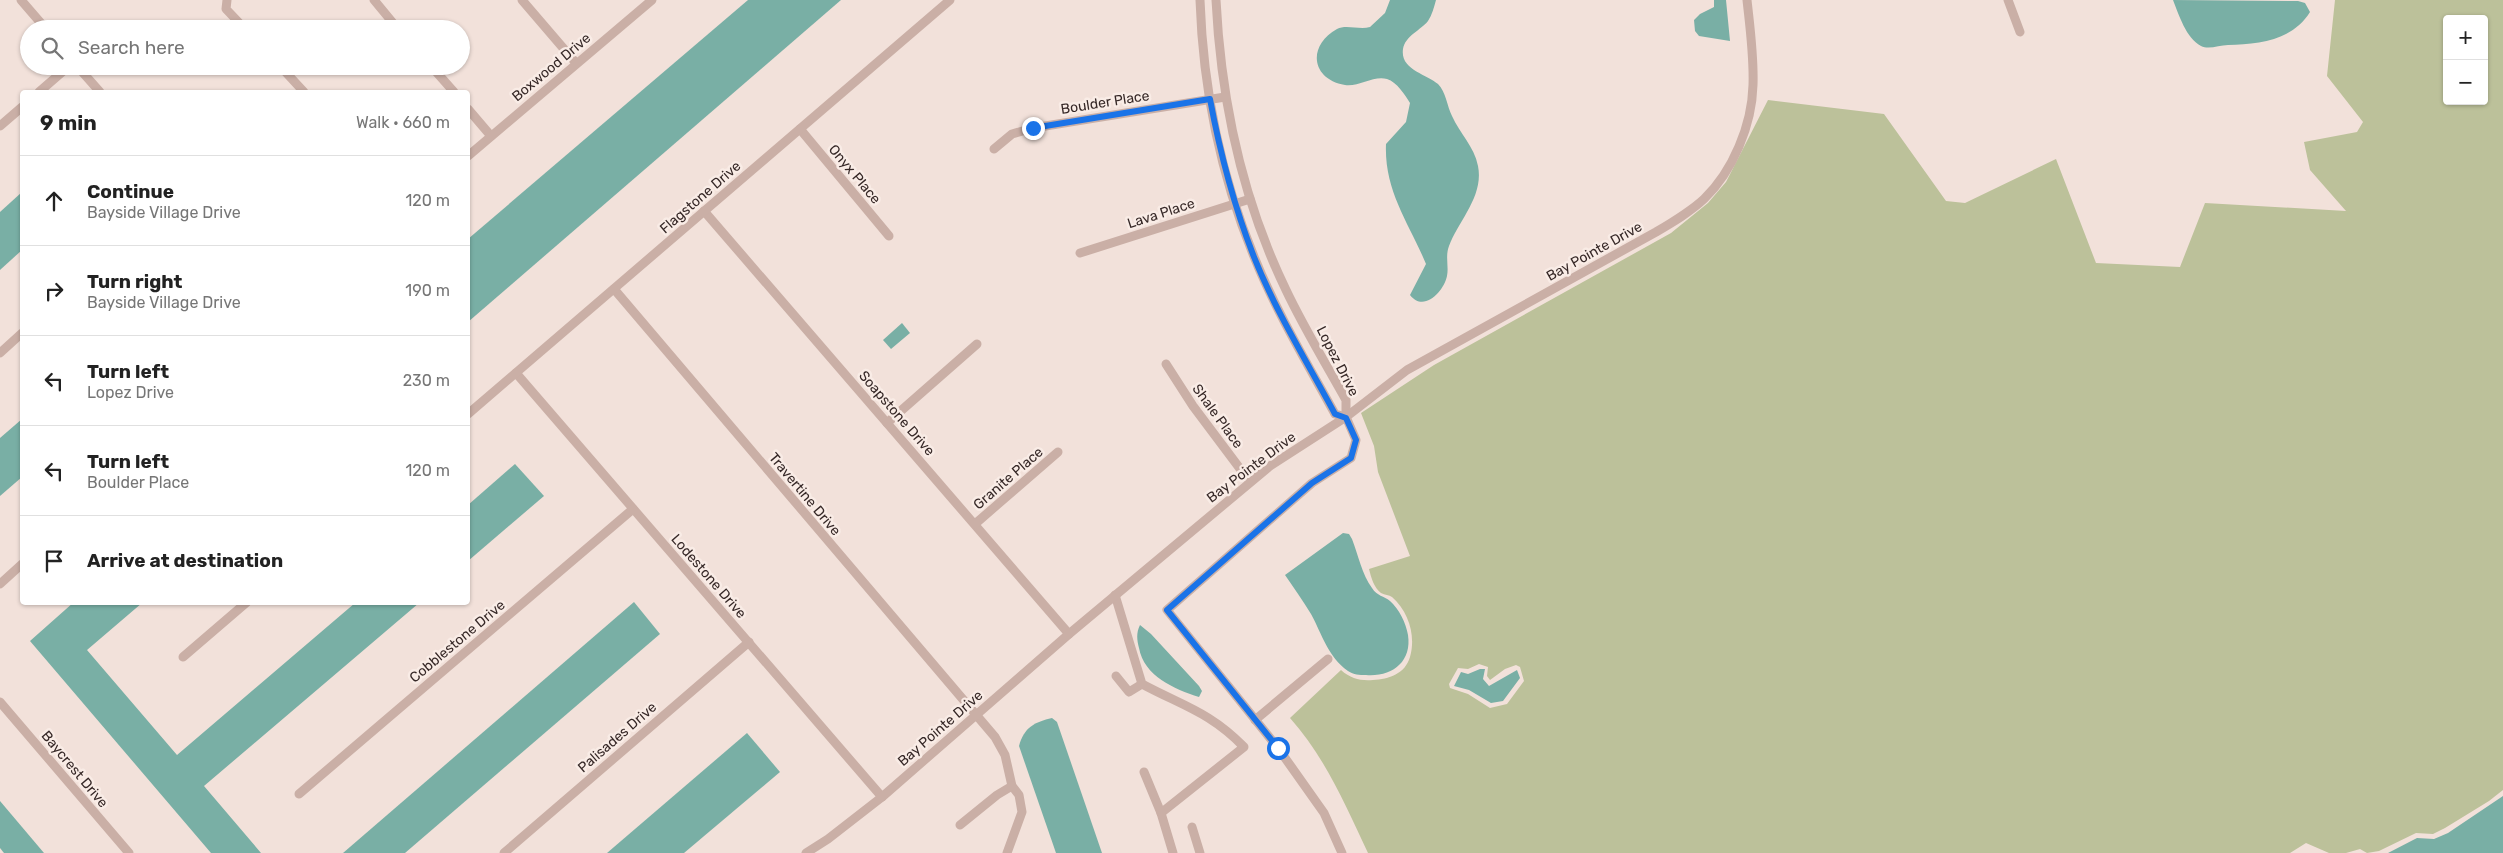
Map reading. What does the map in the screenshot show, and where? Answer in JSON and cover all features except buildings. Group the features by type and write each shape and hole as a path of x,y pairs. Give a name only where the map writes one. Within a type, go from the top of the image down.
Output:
{"street":[{"path":"21,0 38,20"},
{"path":"227,0 226,9 236,20"},
{"path":"374,0 391,20"},
{"path":"522,0 576,63"},
{"name":"Boxwood Drive","path":"470,154 652,0"},
{"name":"Flagstone Drive","path":"470,412 950,0"},
{"name":"Lopez Drive","path":"1200,0 1202,42 1210,99 1220,152 1235,204 1254,258 1281,316 1335,414 1346,418 1346,400 1285,290 1250,199 1225,97 1219,55 1216,0"},
{"name":"Bay Pointe Drive","path":"806,853 828,840 882,797 1069,634 1280,458 1346,418 1407,370 1656,232 1681,217 1704,199 1729,164 1749,117 1753,76 1747,0"},
{"path":"2008,0 2020,32"},
{"path":"41,90 59,75"},
{"path":"85,75 98,90"},
{"path":"287,75 299,90"},
{"path":"439,75 452,90"},
{"name":"Boulder Place","path":"994,149 1012,134 1022,130 1225,97"},
{"path":"0,126 20,109"},
{"path":"470,111 491,136"},
{"name":"Onyx Place","path":"800,129 889,236"},
{"name":"Lava Place","path":"1080,253 1250,199"},
{"name":"Soapstone Drive","path":"704,211 1069,634"},
{"name":"Travertine Drive","path":"614,289 995,737 1006,755 1012,786 1019,795 1022,812 1008,853"},
{"path":"0,353 20,335"},
{"path":"887,423 977,344"},
{"name":"Shale Place","path":"1166,364 1193,406 1250,482"},
{"name":"Lodestone Drive","path":"516,373 882,797"},
{"path":"1342,853 1324,813 1255,720 1167,610 1312,483 1351,458 1356,440 1346,418"},
{"name":"Granite Place","path":"975,524 1058,452"},
{"name":"Cobblestone Drive","path":"298,794 633,510"},
{"path":"0,584 20,566"},
{"path":"1115,595 1142,684 1196,709 1226,729 1244,746 1161,813"},
{"path":"183,657 244,605"},
{"name":"Palisades Drive","path":"504,853 749,642"},
{"path":"1255,720 1328,660"},
{"path":"1116,676 1129,692 1142,684"},
{"name":"Baycrest Drive","path":"0,702 129,853"},
{"path":"1144,772 1161,813 1173,853"},
{"path":"960,825 1012,786"},
{"path":"1192,827 1200,853"}],"green space":[{"path":"2335,0 2503,0 2503,790 2489,801 2433,834 2416,833 2379,851 2367,853 2360,849 2346,853 2329,853 2306,843 2290,853 1368,853 1324,765 1290,718 1341,670 1349,676 1360,680 1373,680 1396,675 1408,663 1412,649 1410,625 1407,617 1392,597 1381,593 1376,588 1369,569 1410,556 1378,472 1374,446 1361,413 1434,365 1671,233 1708,203 1726,182 1768,100 1884,114 1946,201 1965,203 2056,159 2096,263 2180,267 2205,203 2346,211 2310,170 2304,142 2357,132 2363,122 2327,76","holes":["1479,664 1488,667 1487,676 1490,680 1505,669 1516,665 1520,667 1524,681 1507,704 1490,708 1468,694 1450,688 1449,684 1458,668 1468,669"]}],"water":[{"path":"748,0 841,0 470,320 470,237"},
{"path":"1390,0 1436,0 1428,21 1404,44 1403,56 1410,67 1433,80 1441,87 1452,116 1470,146 1478,166 1479,177 1474,198 1449,246 1445,282 1433,298 1421,302 1415,300 1410,295 1426,264 1393,192 1386,161 1386,144 1406,122 1410,103 1400,89 1387,79 1382,78 1345,85 1334,82 1325,76 1317,61 1317,53 1327,36 1341,28 1370,27 1385,13"},
{"path":"1714,0 1726,0 1730,41 1699,36 1695,31 1694,20 1700,14 1714,7"},
{"path":"2173,0 2298,1 2305,3 2310,12 2303,22 2294,29 2274,39 2251,44 2207,48 2191,38"},
{"path":"20,194 20,252 0,270 0,212"},
{"path":"902,323 910,333 891,349 883,340"},
{"path":"20,421 20,479 0,496 0,438"},
{"path":"515,464 544,496 470,559 470,503"},
{"path":"1343,533 1349,534 1352,539 1363,571 1374,591 1390,601 1396,608 1402,616 1407,630 1407,653 1398,666 1384,673 1375,675 1357,674 1350,672 1341,665 1330,652 1311,614 1285,575"},
{"path":"634,602 660,634 405,853 343,853"},
{"path":"71,605 140,605 87,650 177,755 353,605 417,605 204,786 261,853 211,853 30,641"},
{"path":"1140,625 1151,634 1199,686 1202,691 1199,697 1170,685 1154,674 1147,666 1142,658 1138,642 1137,634"},
{"path":"1485,669 1483,679 1489,686 1517,670 1520,678 1503,701 1491,703 1469,690 1454,686 1461,672 1468,674"},
{"path":"1052,718 1057,722 1102,853 1056,853 1019,746 1024,734 1031,726"},
{"path":"747,733 780,772 684,853 607,853"},
{"path":"2503,796 2503,853 2388,853 2417,838 2434,839 2448,833"},
{"path":"0,801 44,853 4,853 0,848"}],"route":[{"path":"1033,128 1210,99 1220,152 1235,204 1254,258 1281,316 1335,414 1346,418 1356,440 1351,458 1312,483 1167,610 1278,748"}]}
